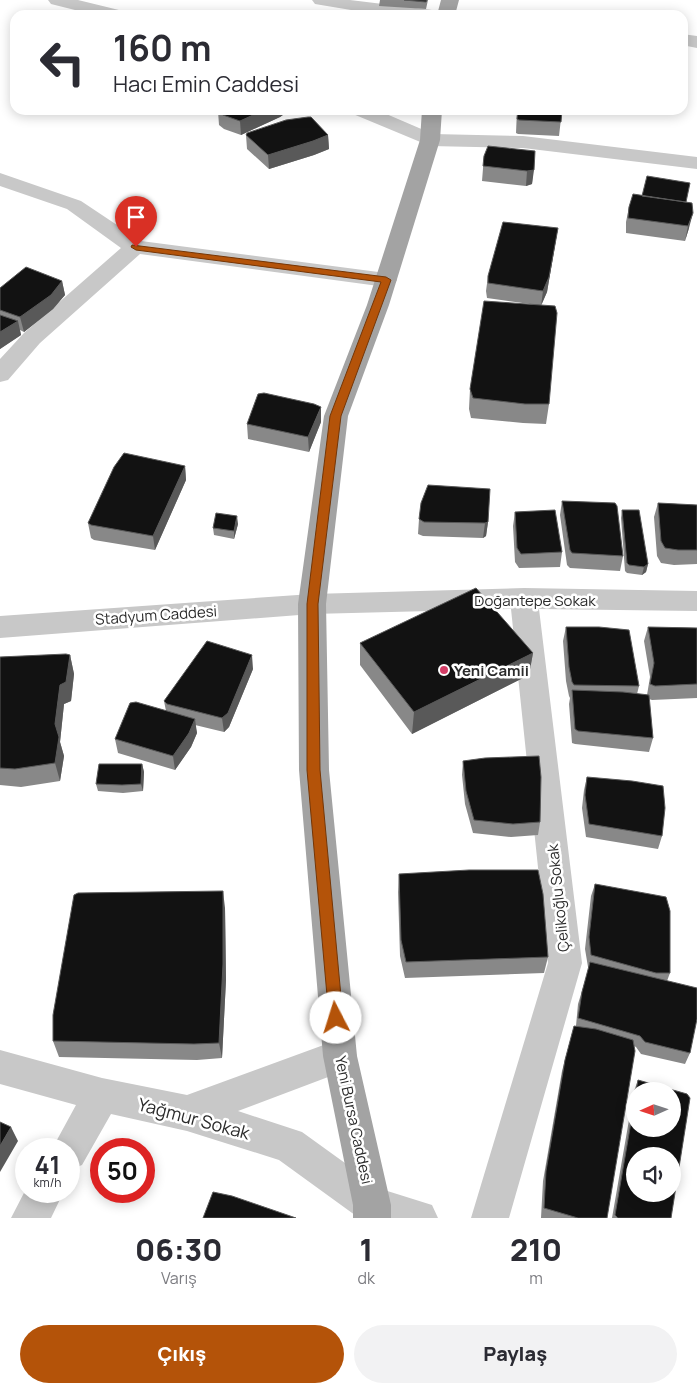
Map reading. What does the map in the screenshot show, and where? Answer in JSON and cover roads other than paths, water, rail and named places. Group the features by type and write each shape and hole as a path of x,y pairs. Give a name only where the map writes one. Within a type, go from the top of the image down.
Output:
{"main road":[{"name":"Yeni Bursa Caddesi","path":"372,1212 340,1056 314,770 312,604 336,416 386,280 430,140 432,115"}],"street":[{"path":"57,0 97,10"},
{"path":"321,0 384,10"},
{"path":"372,115 430,140 523,142 697,163"},
{"path":"0,179 74,205 136,247 386,280"},
{"path":"0,374 32,338 136,247"},
{"name":"Doğantepe Sokak","path":"312,604 524,598 697,601"},
{"name":"Çelikoğlu Sokak","path":"490,1218 565,963 524,598"},
{"name":"Stadyum Caddesi","path":"0,626 312,604"},
{"path":"187,1112 340,1056"},
{"name":"Yağmur Sokak","path":"0,1067 102,1095 187,1112 289,1145 372,1212"},
{"path":"77,1138 102,1095"},
{"path":"30,1218 39,1203"},
{"path":"372,1212 419,1218"}],"place":[{"name":"Yeni Camii","path":"444,670"}]}
